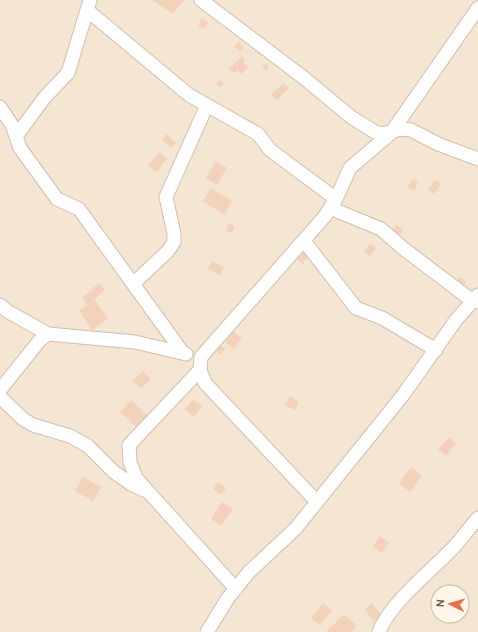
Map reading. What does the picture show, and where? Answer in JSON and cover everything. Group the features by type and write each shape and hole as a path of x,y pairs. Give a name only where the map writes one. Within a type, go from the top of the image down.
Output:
{"street":[{"path":"201,0 304,78 351,117 374,132 381,134 391,133 402,129 411,130 438,144 478,159"},
{"path":"17,135 45,97 68,73 88,5 189,95 258,134 270,150 333,203 381,229 404,249 466,296 477,299 456,320 403,395 296,528 249,572 228,598 207,632"},
{"path":"236,589 136,478 130,462 129,445 304,241 333,203 350,168 391,133 478,8"},
{"path":"133,284 168,251 174,242 174,234 166,197 207,105"},
{"path":"0,107 17,135 20,148 57,198 79,209 183,353"},
{"path":"304,241 356,308 367,314 382,318 436,350"},
{"path":"0,305 7,311 48,334 135,342 183,353 200,364 205,383 317,502"},
{"path":"0,390 40,340 48,334"},
{"path":"0,397 23,419 33,425 70,436 88,446 114,472 131,484 148,491"},
{"path":"379,632 382,624 397,605 454,548 478,518"}],"shaded area":[{"path":"0,0 478,0 478,632 0,632"}],"building":[{"path":"152,0 184,0 173,14"},
{"path":"202,18 208,23 204,29 198,25"},
{"path":"239,42 244,48 240,52 234,46"},
{"path":"242,56 245,60 243,62 248,67 241,74 238,70 234,73 229,69"},
{"path":"266,63 269,68 266,71 262,66"},
{"path":"221,79 224,84 219,87 216,83"},
{"path":"283,83 289,88 277,100 271,95"},
{"path":"166,134 176,142 172,148 162,140"},
{"path":"159,152 167,158 157,172 148,166"},
{"path":"216,161 227,168 217,185 206,178"},
{"path":"413,179 418,183 414,191 408,187"},
{"path":"435,180 441,184 434,194 428,190"},
{"path":"211,188 232,201 224,215 203,201"},
{"path":"229,223 235,226 232,233 225,231"},
{"path":"396,225 403,229 399,237 392,233"},
{"path":"370,243 376,248 370,256 364,252"},
{"path":"303,247 311,252 303,264 296,259"},
{"path":"212,261 224,268 220,275 208,269"},
{"path":"460,277 466,282 462,288 455,284"},
{"path":"99,283 105,290 88,305 82,298"},
{"path":"95,300 108,319 92,330 79,310"},
{"path":"233,331 242,338 234,349 225,342"},
{"path":"219,344 225,349 220,355 215,350"},
{"path":"143,371 151,379 141,389 133,381"},
{"path":"290,396 299,402 295,410 285,405"},
{"path":"193,399 202,406 194,417 185,410"},
{"path":"131,400 147,415 136,427 120,412"},
{"path":"449,437 456,443 446,456 438,449"},
{"path":"411,467 422,476 410,492 399,483"},
{"path":"83,477 101,487 93,501 75,491"},
{"path":"218,482 226,488 221,495 213,489"},
{"path":"222,502 233,509 221,526 211,519"},
{"path":"380,536 389,543 382,553 373,546"},
{"path":"323,603 332,611 320,625 311,618"},
{"path":"372,603 381,615 373,621 365,609"},
{"path":"344,614 357,626 352,632 326,632"}]}
